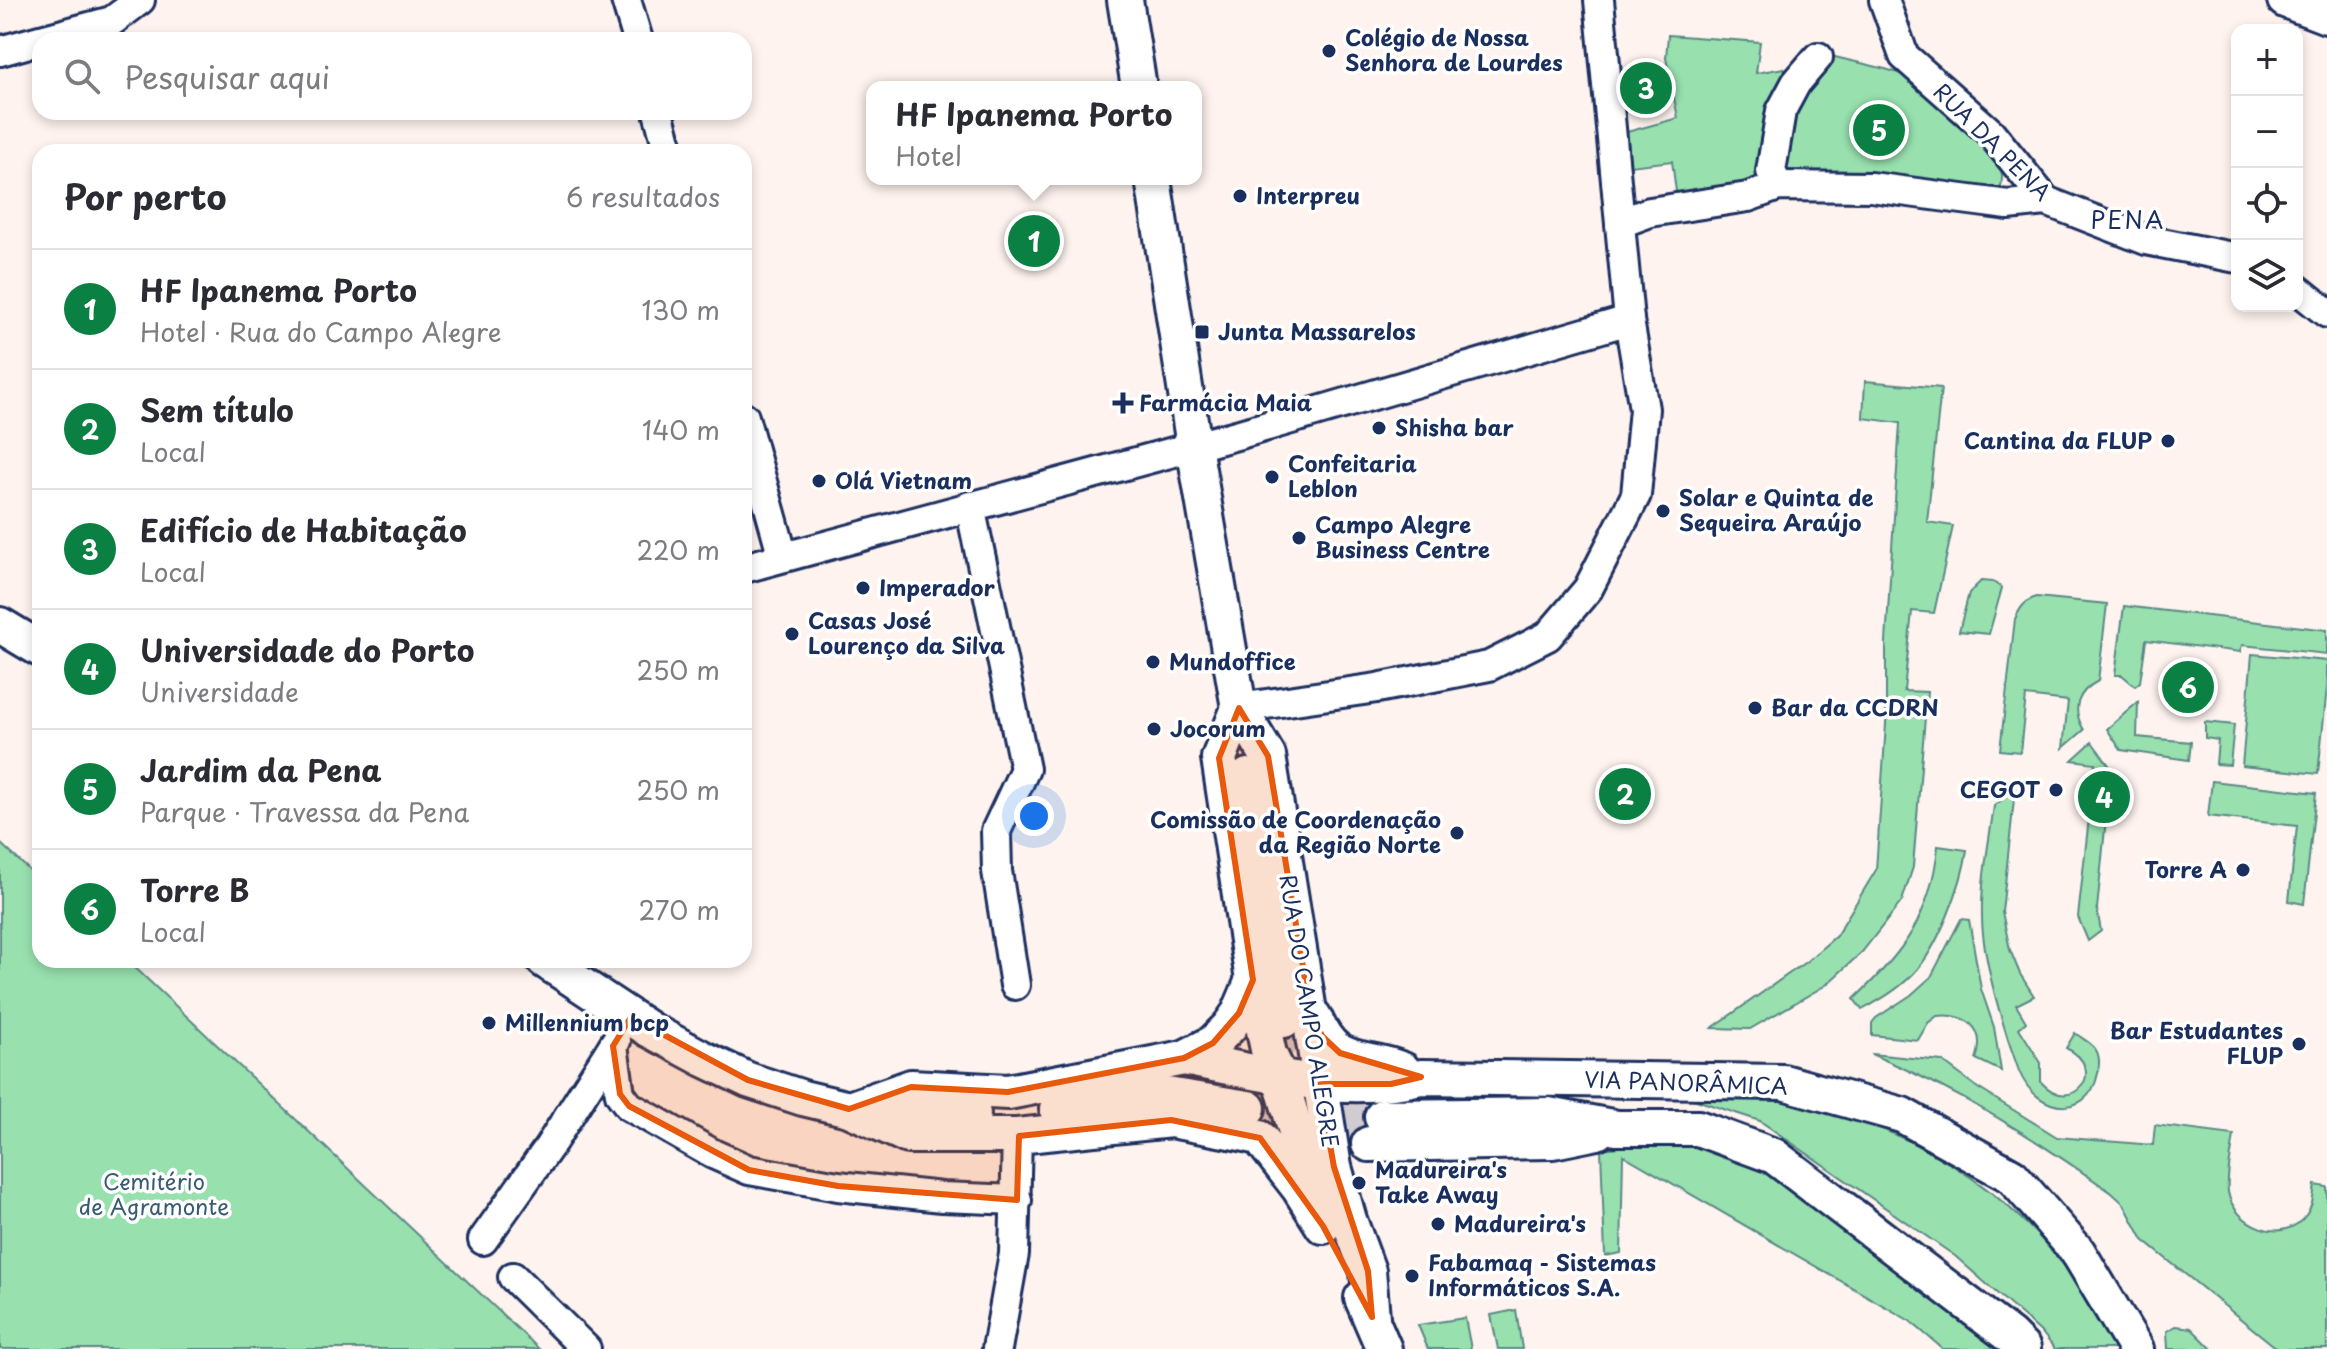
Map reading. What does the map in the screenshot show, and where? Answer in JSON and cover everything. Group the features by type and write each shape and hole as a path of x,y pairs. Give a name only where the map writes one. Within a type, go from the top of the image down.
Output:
{"main road":[{"path":"1125,0 1138,81"},
{"path":"2285,0 2327,16"},
{"name":"RUA DO CAMPO ALEGRE","path":"1154,185 1239,708 1268,756 1297,1014 1319,1083 1334,1167 1368,1271 1372,1317"},
{"path":"0,625 32,644"},
{"name":"RUA DO CAMPO ALEGRE","path":"1239,708 1219,758 1253,980 1269,1054 1280,1077 1323,1226 1372,1317 1384,1349"},
{"path":"556,968 631,1017 704,1059 748,1080 849,1109 908,1136 1017,1136 1171,1120 1260,1138 1299,1188 1323,1226"},
{"path":"849,1109 911,1087 1008,1092 1184,1058 1213,1043 1229,1027 1239,1013 1253,980"},
{"path":"1297,1014 1340,1053 1362,1061 1392,1065 1421,1077"},
{"name":"VIA PANORÂMICA","path":"1184,1058 1319,1083 1391,1084 1421,1077 1783,1082 1902,1115 2012,1176 2078,1252 2136,1349"},
{"path":"849,1109 1012,1115 1167,1095 1248,1108"},
{"path":"1375,1131 1548,1115 1617,1128 1698,1128 1774,1156 2023,1349"}],"street":[{"path":"70,32 112,21 140,0"},
{"path":"626,0 636,32"},
{"path":"1239,708 1377,688 1489,666 1548,636 1588,589 1636,495 1644,409 1629,320 1599,0"},
{"name":"RUA DA PENA","path":"1884,0 1904,56 1991,133 2046,201 2146,240 2231,257"},
{"path":"0,51 32,42"},
{"path":"1778,186 1771,171 1781,111 1796,83 1818,57"},
{"path":"660,120 667,144"},
{"path":"1620,223 1650,212 1748,197 1778,186 1871,187 2008,205 2046,201"},
{"path":"2303,294 2327,313"},
{"path":"752,566 1194,446 1629,320"},
{"path":"752,446 783,557"},
{"path":"970,506 1025,769 996,831 997,871 1015,985"},
{"path":"483,1240 549,1147 631,1017"},
{"path":"613,1046 620,1094 629,1106 713,1154 749,1170 838,1186 942,1197 1017,1200"},
{"path":"997,1349 1014,1254 1017,1136"},
{"path":"513,1277 586,1349"}],"highlighted area":[{"path":"1239,708 1268,756 1310,1009 1322,1036 1340,1053 1421,1077 1391,1084 1319,1084 1334,1167 1368,1271 1372,1317 1323,1226 1260,1138 1171,1120 1019,1136 1017,1200 838,1186 749,1170 629,1106 620,1094 613,1046 631,1017 748,1080 849,1109 911,1087 1008,1092 1184,1058 1213,1043 1239,1013 1253,980 1219,758"}],"green space":[{"path":"1668,35 1760,42 1756,73 1784,68 1789,83 1760,184 1677,199 1672,161 1630,166 1627,132 1678,118 1666,58"},
{"path":"1830,56 1898,73 1932,91 1992,149 2002,172 1996,200 1791,176 1784,169 1791,107"},
{"path":"1865,381 1941,388 1927,522 1953,526 1934,613 1912,611 1904,691 1927,692 1913,867 1902,901 1862,952 1826,985 1750,1029 1712,1028 1807,961 1836,936 1876,870 1900,423 1863,418"},
{"path":"1981,581 1993,582 2002,588 1989,634 1959,631 1969,593"},
{"path":"2037,597 2107,604 2098,681 2085,690 2078,702 2078,715 2084,730 2063,748 2068,701 2026,696 2020,752 2000,750 2015,619 2023,605"},
{"path":"2124,606 2327,630 2327,654 2242,645 2240,652 2146,640 2140,682 2135,686 2122,675 2115,675"},
{"path":"2252,654 2327,661 2318,774 2242,766"},
{"path":"2138,702 2137,737 2191,742 2189,760 2121,750 2107,729"},
{"path":"2205,722 2234,725 2230,765 2216,764 2218,740 2205,738"},
{"path":"2092,742 2111,768 2097,909 2101,931 2088,941 2078,917 2095,763 2072,760"},
{"path":"2212,781 2316,793 2304,904 2289,901 2297,826 2208,816"},
{"path":"2015,790 2002,912 2010,950 2034,996 2016,1005 2026,1022 2019,1028 2041,1063 2041,1082 2053,1091 2064,1094 2074,1092 2082,1086 2086,1077 2079,1057 2066,1048 2075,1033 2092,1046 2099,1058 2095,1082 2088,1095 2077,1103 2065,1106 2039,1098 2019,1071 2001,1016 1986,953 1983,889 1994,806"},
{"name":"Cemitério de Agramonte","path":"0,843 32,873 32,968 135,968 539,1349 0,1349"},
{"path":"1938,846 1967,850 1954,898 1940,933 1908,979 1862,1010 1854,999 1901,948 1922,913"},
{"path":"1961,919 1969,920 1981,989 1994,1027 2001,1071 1976,1059 1979,1039 1976,1031 1972,1025 1957,1017 1937,1016 1928,1023 1918,1040 1872,1035 1872,1023 1876,1018 1911,995 1931,977"},
{"path":"1871,1054 1942,1061 1978,1088 2057,1137 2153,1145 2155,1125 2234,1135 2228,1192 2240,1214 2261,1228 2285,1229 2297,1224 2310,1208 2315,1185 2327,1187 2327,1349 2278,1349 2143,1240 2124,1204 2112,1193 1995,1116 1935,1083"},
{"path":"1739,1097 1798,1102 1837,1111 1887,1131 1959,1169 1992,1193 2049,1247 2096,1312 2116,1349 2055,1349 2043,1334 1955,1256 1760,1121 1690,1098"},
{"path":"1665,1142 1692,1143 1761,1162 2006,1349 1943,1349 1910,1321 1623,1155 1621,1253 1605,1256 1601,1149"},
{"path":"1516,1310 1522,1349 1498,1349 1491,1315"},
{"path":"1465,1318 1471,1349 1428,1349 1418,1325"},
{"path":"2176,1326 2191,1328 2212,1349 2168,1349 2167,1331"}],"tunnel":[{"path":"1284,1020 1303,1061 1331,1097 1356,1112 1382,1117"},
{"path":"1248,1108 1369,1144"}],"place":[{"name":"Colégio de Nossa Senhora de Lourdes","path":"1329,51"},
{"name":"Edifício de Habitação","path":"1646,88"},
{"name":"Jardim da Pena","path":"1879,130"},
{"name":"Interpreu","path":"1240,196"},
{"name":"HF Ipanema Porto","path":"1034,241"},
{"name":"Junta Massarelos","path":"1202,332"},
{"name":"Farmácia Maia","path":"1123,403"},
{"name":"Shisha bar","path":"1379,428"},
{"name":"Cantina da FLUP","path":"2168,441"},
{"name":"Confeitaria Leblon","path":"1272,477"},
{"name":"Olá Vietnam","path":"819,481"},
{"name":"Solar e Quinta de Sequeira Araújo","path":"1663,511"},
{"name":"Campo Alegre Business Centre","path":"1299,538"},
{"name":"Imperador","path":"863,588"},
{"name":"Casas José Lourenço da Silva","path":"792,634"},
{"name":"Mundoffice","path":"1153,662"},
{"name":"Torre B","path":"2188,687"},
{"name":"Bar da CCDRN","path":"1755,708"},
{"name":"Jocorum","path":"1154,729"},
{"name":"CEGOT","path":"2056,790"},
{"name":"Sem título","path":"1625,794"},
{"name":"Universidade do Porto","path":"2104,797"},
{"name":"Comissão de Coordenação da Região Norte","path":"1457,833"},
{"name":"Torre A","path":"2243,870"},
{"name":"Millennium bcp","path":"489,1023"},
{"name":"Bar Estudantes FLUP","path":"2299,1044"},
{"name":"Madureira's Take Away","path":"1359,1183"},
{"name":"Madureira's","path":"1438,1224"},
{"name":"Fabamaq - Sistemas Informáticos S.A.","path":"1412,1276"}],"district":[{"name":"PENA","path":"2128,221"}]}
